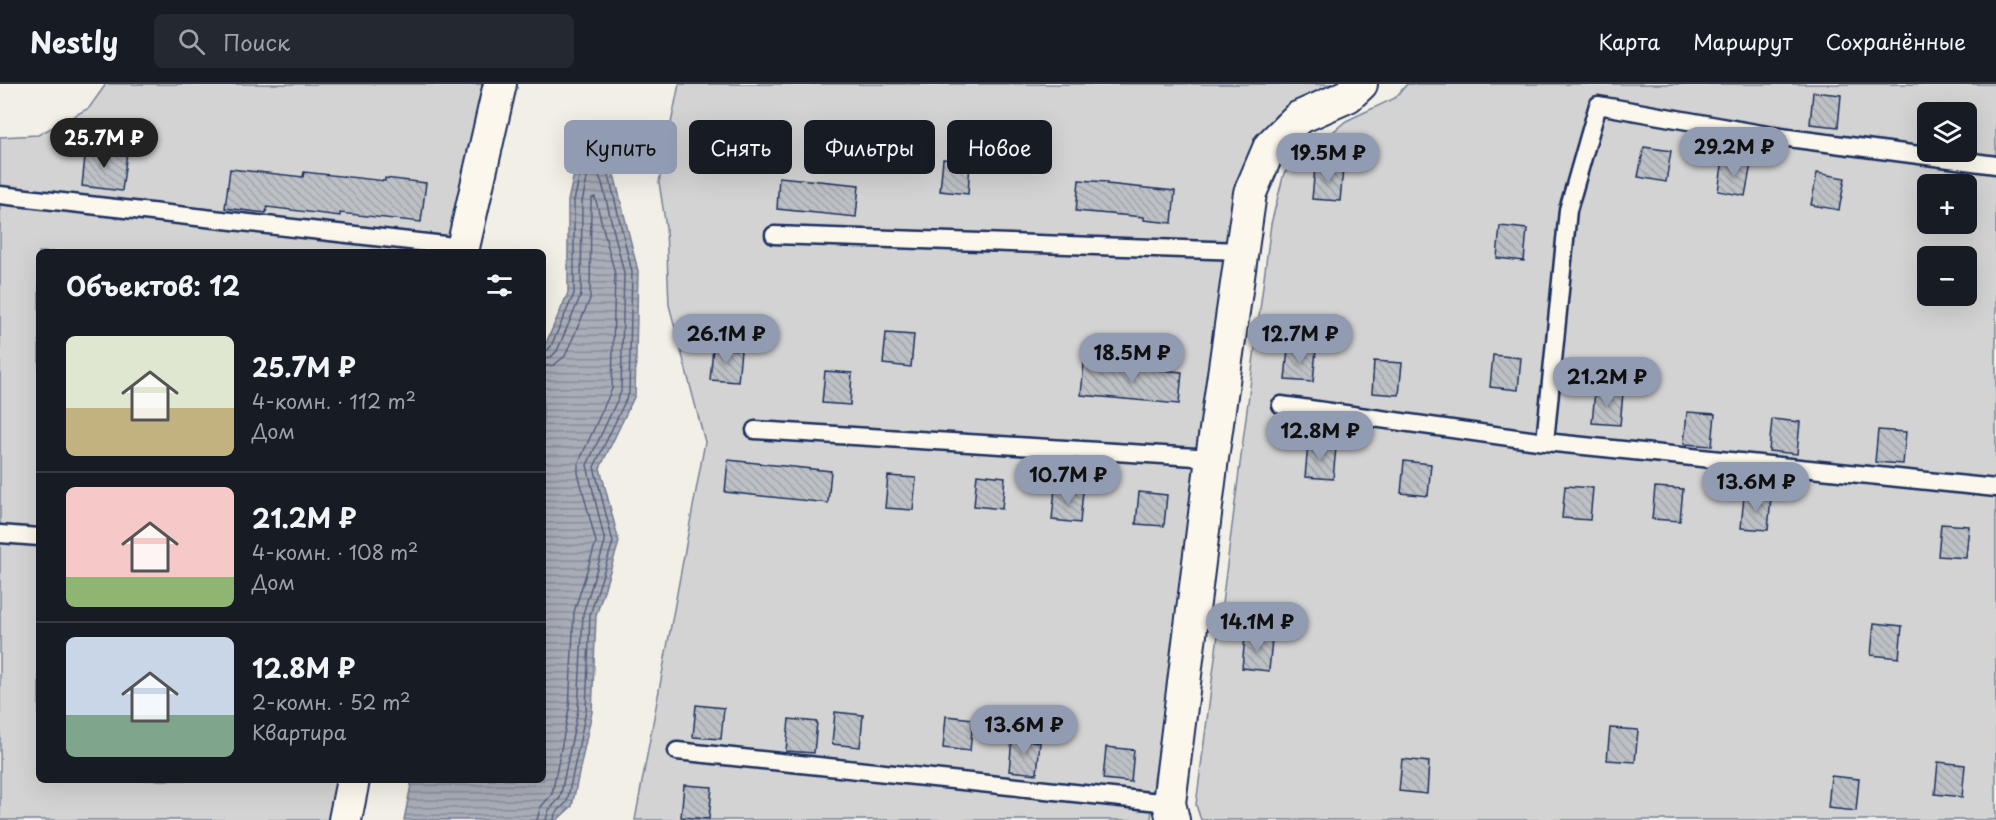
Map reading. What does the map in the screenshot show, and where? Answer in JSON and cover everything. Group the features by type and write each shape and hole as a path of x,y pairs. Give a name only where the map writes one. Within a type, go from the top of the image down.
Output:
{"street":[{"path":"463,249 500,84"},
{"path":"1171,812 1212,458 1250,193 1270,146 1298,118 1348,96 1361,84"},
{"path":"345,820 352,783"}],"lane":[{"path":"1545,442 1568,210 1599,105 1773,136 1996,165"},
{"path":"0,195 455,249"},
{"path":"774,235 1241,251"},
{"path":"1281,405 1545,442 1996,488"},
{"path":"755,430 1212,458"},
{"path":"0,534 36,537"},
{"path":"677,751 1171,812"}],"shaded area":[{"path":"106,84 484,84 449,249 36,249 36,783 340,783 332,820 0,820 0,137 38,135 89,108"},
{"path":"679,84 1338,84 1276,115 1246,162 1154,781 1151,820 635,820 705,442 669,305 666,228 659,182 661,174 677,174 677,120 672,120"},
{"path":"1407,84 1996,84 1996,820 1201,820 1196,805 1271,224 1284,173 1346,121 1395,98"}],"water":[{"path":"574,174 614,174 638,271 635,395 600,468 619,542 596,616 592,712 572,806 557,820 404,820 411,783 546,783 546,343 568,293 568,201"}],"building":[{"path":"1813,92 1841,95 1838,127 1810,124"},
{"path":"86,147 127,152 122,191 82,186"},
{"path":"1644,147 1671,151 1666,182 1638,177"},
{"path":"943,159 947,159 947,174 969,174 968,194 940,191"},
{"path":"1723,160 1751,164 1745,196 1718,191"},
{"path":"1315,167 1343,169 1340,201 1312,199"},
{"path":"230,169 303,177 304,172 426,183 421,222 340,213 340,216 267,207 266,213 225,208"},
{"path":"1817,173 1845,178 1839,210 1811,205"},
{"path":"779,177 859,185 856,217 777,209"},
{"path":"1079,180 1175,191 1172,223 1144,220 1144,217 1076,211"},
{"path":"1500,226 1527,229 1524,261 1497,258"},
{"path":"886,333 914,335 911,367 883,364"},
{"path":"713,348 741,350 738,382 710,380"},
{"path":"1288,348 1316,350 1313,382 1285,380"},
{"path":"1493,355 1521,358 1518,390 1490,387"},
{"path":"1374,361 1402,363 1399,395 1372,393"},
{"path":"1084,363 1182,372 1179,404 1081,395"},
{"path":"825,371 852,373 850,405 822,403"},
{"path":"1595,391 1623,393 1620,425 1592,423"},
{"path":"1687,412 1715,414 1712,446 1684,444"},
{"path":"1772,419 1800,422 1797,454 1769,451"},
{"path":"1878,430 1906,432 1903,464 1875,462"},
{"path":"1308,445 1336,447 1333,479 1305,477"},
{"path":"728,460 831,471 828,503 725,492"},
{"path":"1404,461 1431,464 1428,496 1401,493"},
{"path":"977,474 1005,477 1002,509 974,506"},
{"path":"888,476 916,478 913,510 885,508"},
{"path":"1565,486 1593,488 1590,520 1562,518"},
{"path":"1655,487 1683,489 1680,521 1652,519"},
{"path":"1055,488 1083,491 1080,523 1052,520"},
{"path":"1139,492 1167,495 1164,526 1136,524"},
{"path":"1744,496 1771,498 1768,530 1741,528"},
{"path":"1941,524 1969,526 1966,558 1938,556"},
{"path":"1874,623 1902,626 1899,658 1871,655"},
{"path":"1245,636 1272,639 1269,671 1242,668"},
{"path":"696,705 724,708 721,739 693,737"},
{"path":"835,712 863,715 860,747 832,744"},
{"path":"946,716 973,719 970,751 943,748"},
{"path":"789,719 817,722 814,753 786,751"},
{"path":"1610,728 1638,730 1635,762 1607,760"},
{"path":"1012,739 1040,742 1037,774 1009,771"},
{"path":"1106,747 1134,750 1131,782 1103,779"},
{"path":"1402,759 1429,762 1427,794 1399,791"},
{"path":"1938,762 1965,765 1962,797 1935,794"},
{"path":"1831,776 1859,779 1856,811 1828,808"},
{"path":"684,785 712,787 709,819 681,817"}]}
